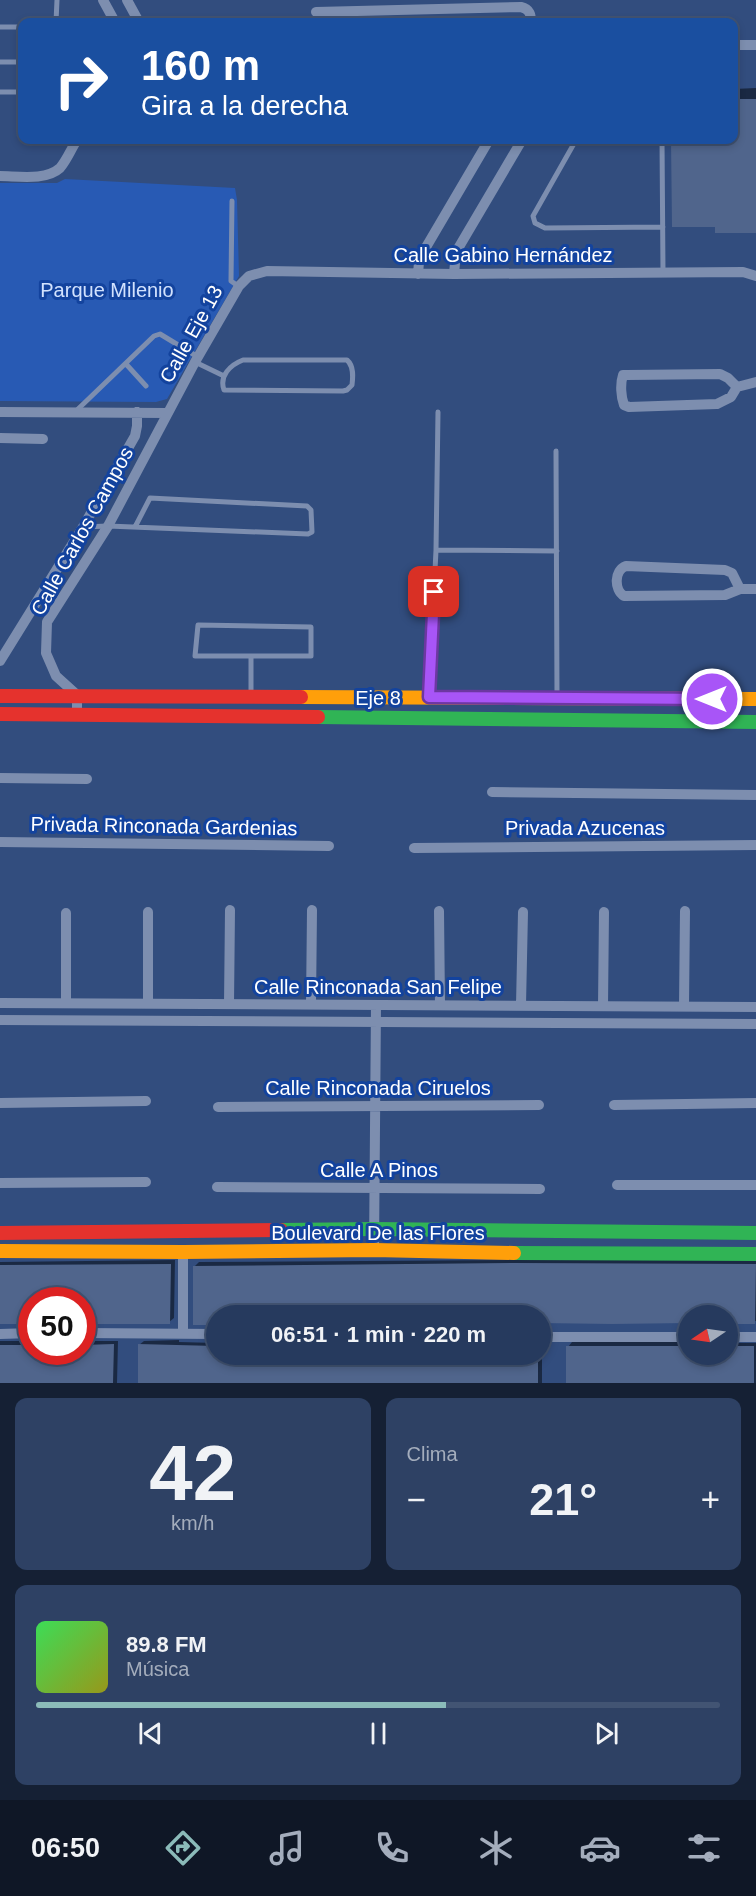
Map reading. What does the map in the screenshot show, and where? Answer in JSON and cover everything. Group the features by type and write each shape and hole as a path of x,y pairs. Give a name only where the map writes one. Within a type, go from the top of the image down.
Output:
{"main road":[{"name":"Eje 8","path":"0,696 756,699"},
{"name":"Eje 8","path":"0,714 756,722"},
{"name":"Boulevard De las Flores","path":"0,1233 375,1229 756,1233"},
{"name":"Boulevard De las Flores","path":"0,1251 374,1250 484,1253 756,1254"}],"street":[{"path":"103,0 113,18"},
{"path":"127,0 137,18"},
{"path":"316,12 525,8 530,13 531,18"},
{"path":"738,45 756,45"},
{"path":"0,176 40,176 53,173 64,162 74,144"},
{"path":"418,274 422,254 487,144"},
{"path":"454,274 456,252 520,144"},
{"name":"Calle Gabino Hernández","path":"249,276 267,271 418,274 743,272 756,276"},
{"name":"Calle Eje 13","path":"167,413 239,286 249,276"},
{"path":"737,387 720,374 623,375 621,380 623,402 629,407 717,404 731,397 737,387 756,382"},
{"path":"0,412 167,413"},
{"name":"Calle Carlos Campos","path":"1,659 83,527 135,436 137,412"},
{"name":"Calle Carlos Campos","path":"77,695 56,676 46,653 47,622 108,526 167,413"},
{"path":"0,438 43,439"},
{"path":"740,589 732,573 725,570 626,566 620,568 618,573 617,590 624,596 725,595 740,589 756,589"},
{"path":"77,695 77,715"},
{"path":"0,778 87,779"},
{"path":"492,792 756,795"},
{"name":"Privada Rinconada Gardenias","path":"0,842 329,846"},
{"name":"Privada Azucenas","path":"414,848 756,845"},
{"path":"229,1004 230,910"},
{"path":"311,1004 312,910"},
{"path":"439,911 440,1005"},
{"path":"684,1006 685,911"},
{"path":"148,912 148,1004"},
{"path":"522,1005 523,912"},
{"path":"603,1006 604,912"},
{"path":"66,913 66,1003"},
{"name":"Calle Rinconada San Felipe","path":"0,1003 756,1007"},
{"path":"374,1250 376,1005"},
{"name":"Calle Rinconada San Felipe","path":"0,1020 756,1024"},
{"path":"0,1103 146,1101"},
{"path":"614,1105 756,1103"},
{"name":"Calle Rinconada Ciruelos","path":"218,1107 539,1106"},
{"path":"0,1183 146,1182"},
{"path":"617,1185 756,1185"},
{"name":"Calle A Pinos","path":"217,1187 540,1190"},
{"path":"183,1252 183,1334"},
{"path":"0,1334 18,1333"},
{"path":"96,1333 206,1334"},
{"path":"551,1337 678,1337"},
{"path":"738,1337 756,1337"}],"lane":[{"path":"56,18 57,0"},
{"path":"0,27 18,27"},
{"path":"0,62 18,62"},
{"path":"0,92 18,92"},
{"path":"574,144 532,216 535,223 545,228 663,227"},
{"path":"662,144 663,272"},
{"path":"232,201 231,280 239,286"},
{"path":"75,412 154,336 160,334 196,360 224,376"},
{"path":"241,360 343,360 350,362 352,382 350,388 344,391 228,391 222,386 224,376 234,364 241,360"},
{"path":"126,364 146,386"},
{"path":"429,697 436,550 438,412"},
{"path":"556,451 558,698"},
{"path":"83,527 308,534 312,532 311,510 307,506 150,498 135,527"},
{"path":"436,550 557,551"},
{"path":"198,625 311,627 311,656 251,656 195,656 198,625"},
{"path":"251,656 251,696"}],"green space":[{"name":"Parque Milenio","path":"65,179 235,188 239,276 167,399 156,402 0,401 0,183 57,183"}],"building":[{"path":"738,99 756,99 756,233 715,233 715,227 672,227 671,144 738,144"},
{"path":"517,1263 756,1264 755,1324 738,1324 738,1305 678,1305 678,1323 612,1324 551,1323 551,1305 206,1305 206,1325 193,1325 193,1266"},
{"path":"171,1264 170,1324 96,1324 96,1287 18,1287 18,1324 0,1324 0,1265"},
{"path":"114,1344 113,1383 0,1383 0,1345 18,1345 18,1365 96,1365 96,1345"},
{"path":"138,1344 206,1346 206,1365 538,1365 538,1383 138,1383"},
{"path":"566,1346 678,1346 678,1365 738,1365 738,1346 754,1346 754,1383 566,1383"}],"traffic: fast":[{"path":"318,717 756,722"},
{"path":"281,1230 756,1233"},
{"path":"514,1253 756,1254"}],"traffic: slow":[{"path":"301,697 756,699"},
{"path":"0,1251 374,1250 514,1253"}],"traffic: jam":[{"path":"0,696 301,697"},
{"path":"0,714 318,717"},
{"path":"0,1233 281,1230"}],"route":[{"path":"434,592 429,697 712,699"}]}
